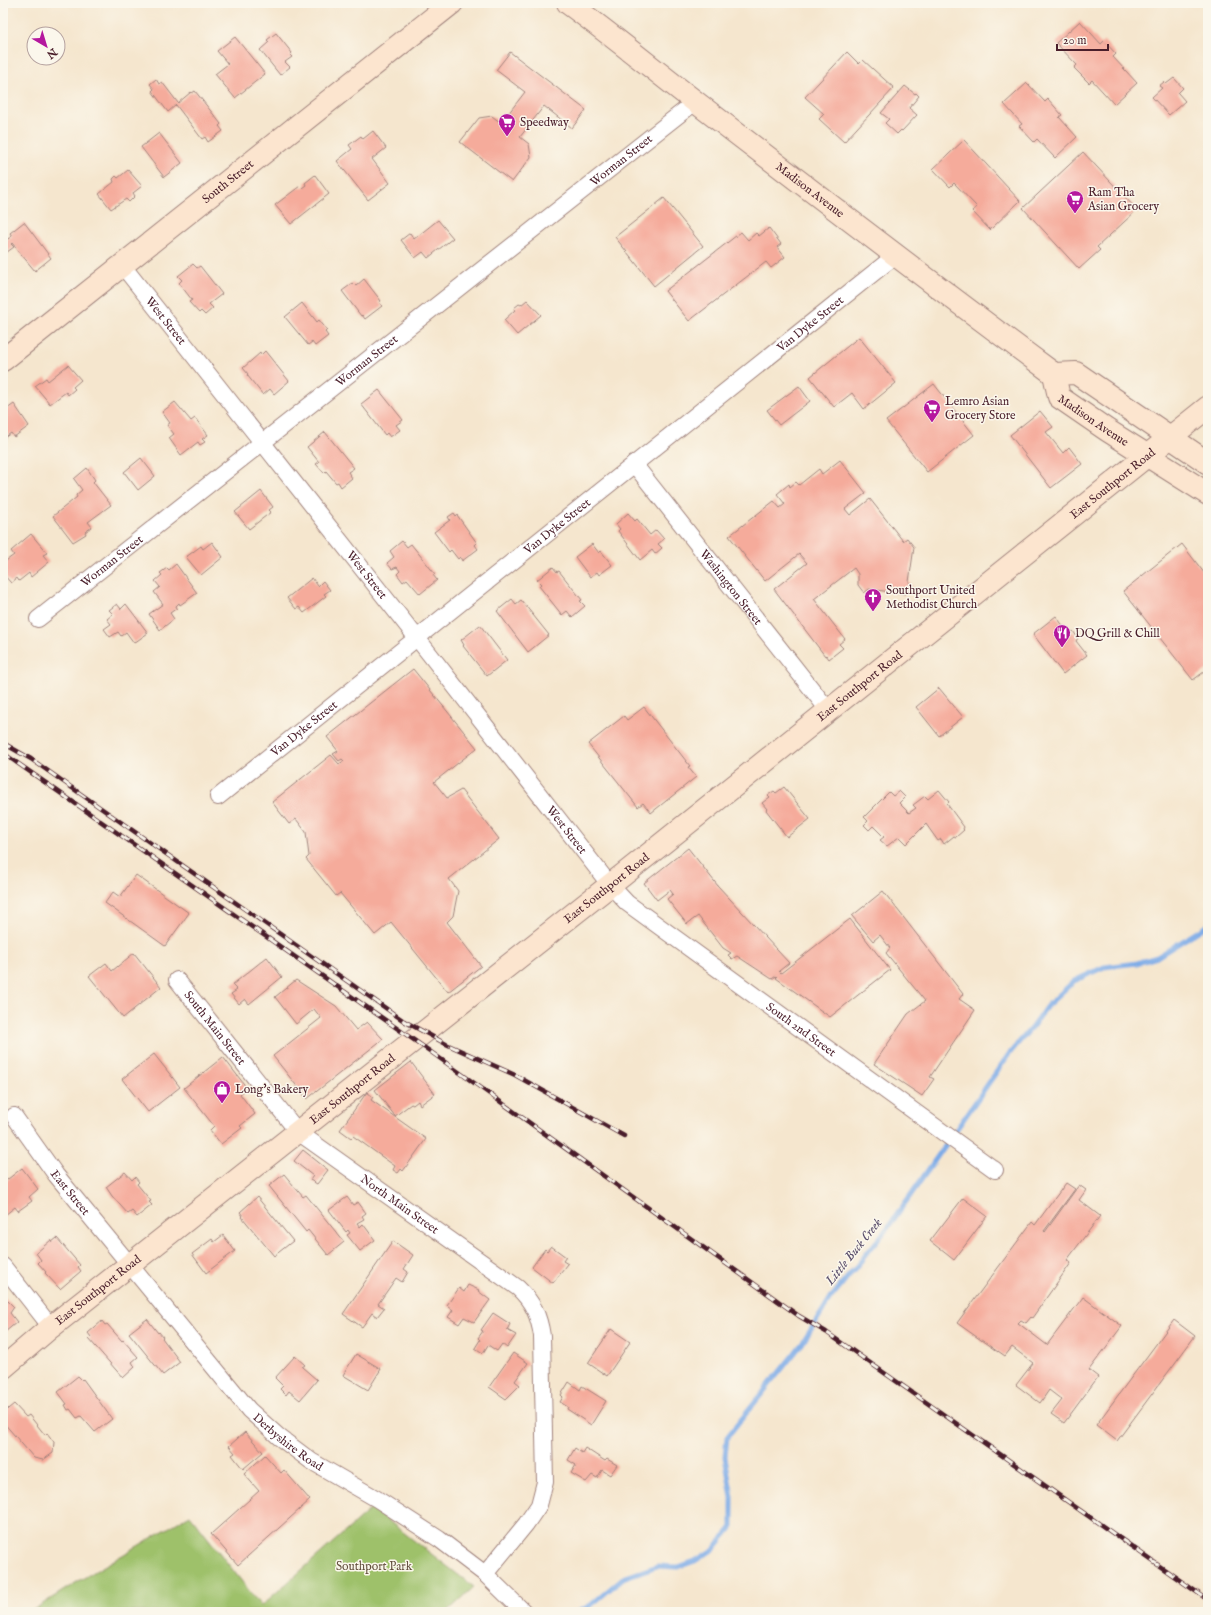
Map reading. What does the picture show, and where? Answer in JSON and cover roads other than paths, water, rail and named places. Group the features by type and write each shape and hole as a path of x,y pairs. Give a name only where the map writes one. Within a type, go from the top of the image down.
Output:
{"main road":[{"name":"South Street","path":"3,360 452,3"},
{"name":"Madison Avenue","path":"568,3 617,39 695,102 1054,374 1076,373 1208,463"},
{"name":"Madison Avenue","path":"1054,374 1059,397 1208,494"},
{"name":"East Southport Road","path":"3,1368 52,1327 829,711 1208,407"}],"street":[{"name":"Worman Street","path":"38,619 695,102"},
{"name":"Van Dyke Street","path":"218,797 896,255"},
{"name":"West Street","path":"122,265 610,885"},
{"name":"Washington Street","path":"634,464 829,711"},
{"name":"South 2nd Street","path":"610,885 627,903 995,1170"},
{"name":"South Main Street","path":"177,980 298,1132"},
{"name":"East Street","path":"14,1116 56,1175 130,1266"},
{"name":"North Main Street","path":"298,1132 518,1288 529,1299 537,1313 540,1324 546,1479 539,1505 526,1524 485,1574"},
{"path":"3,1266 52,1327"},
{"name":"Derbyshire Road","path":"130,1266 233,1392 273,1432 318,1466 377,1498 419,1524 485,1574 524,1612"}],"waterway":[{"name":"Little Buck Creek","path":"578,1612 591,1605 623,1578 657,1566 678,1567 695,1561 714,1549 732,1527 732,1497 725,1457 727,1437 802,1344 830,1299 889,1226 1009,1054 1032,1027 1047,1006 1074,981 1104,967 1137,963 1157,957 1208,925"}],"railway":[{"path":"3,743 31,759 404,1021 446,1044 515,1075 624,1136"},
{"path":"3,753 431,1052 799,1316 826,1332 1208,1600"}],"place":[{"name":"Speedway","path":"507,137"},
{"name":"Ram Tha Asian Grocery","path":"1075,214"},
{"name":"Lemro Asian Grocery Store","path":"932,423"},
{"name":"Southport United Methodist Church","path":"873,612"},
{"name":"DQ Grill & Chill","path":"1062,648"},
{"name":"Long's Bakery","path":"222,1104"}],"park label":[{"name":"Southport Park","path":"374,1566"}]}
